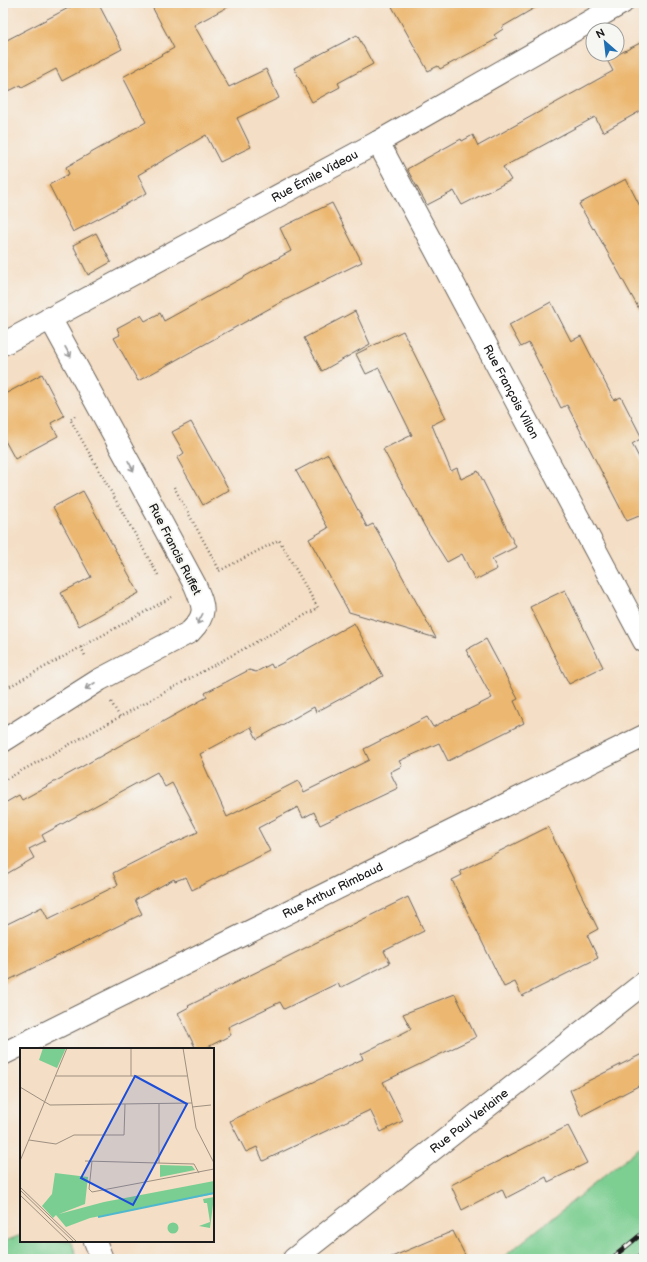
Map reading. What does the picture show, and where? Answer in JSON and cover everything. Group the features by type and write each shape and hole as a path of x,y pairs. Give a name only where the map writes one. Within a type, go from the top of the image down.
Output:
{"street":[{"name":"Rue Émile Videau","path":"3,344 378,142 622,3"},
{"name":"Rue François Villon","path":"378,142 644,641"},
{"name":"Rue Francis Ruffet","path":"3,741 99,680 190,632 199,623 203,614 202,601 195,585 50,318"},
{"name":"Rue Arthur Rimbaud","path":"16,1049 644,736"},
{"name":"Rue Paul Verlaine","path":"294,1259 644,983"},
{"path":"95,1242 102,1259"}],"path":[{"path":"3,690 279,540 318,608 3,781"}],"green space":[{"path":"644,1144 644,1259 501,1259"},
{"path":"20,1235 20,1242 71,1242 78,1259 3,1259 3,1242"}],"building":[{"path":"78,3 98,3 122,49 62,81 56,69 22,87 21,85 3,94 3,42"},
{"path":"150,3 235,3 194,25 229,87 266,69 279,98 237,118 251,147 220,162 206,135 138,175 147,193 73,232 49,185 69,174 66,167 146,122 123,77 174,48"},
{"path":"390,3 543,3 502,27 503,29 494,35 497,39 440,69 438,66 428,71"},
{"path":"357,35 373,64 338,83 340,87 312,102 294,68"},
{"path":"644,41 644,109 603,132 595,117 503,167 511,180 462,205 454,191 427,205 407,169 461,139 462,141 473,135 478,146 613,71 608,62 625,62 625,51"},
{"path":"626,179 644,214 644,318 579,204"},
{"path":"332,203 362,262 283,301 138,381 114,338 120,335 117,328 141,315 145,321 160,313 164,321 291,251 280,228"},
{"path":"96,233 111,262 88,275 73,245"},
{"path":"551,302 571,341 581,336 614,400 621,397 642,438 632,444 644,467 644,514 627,521 567,405 561,408 529,343 521,347 509,325"},
{"path":"355,311 370,344 322,371 304,338"},
{"path":"403,331 446,418 432,425 451,471 457,468 461,479 478,471 516,547 492,559 497,569 475,580 462,554 447,562 425,527 383,449 412,435 379,368 366,374 356,354"},
{"path":"42,374 64,416 51,423 58,436 15,459 3,437 3,395"},
{"path":"191,422 229,490 203,505 177,458 184,453 172,432"},
{"path":"328,454 367,527 373,524 378,532 436,638 349,612 309,539 328,528 296,471"},
{"path":"83,491 139,593 79,626 61,593 91,577 53,507"},
{"path":"565,590 603,667 569,684 530,607"},
{"path":"354,623 383,676 316,712 314,707 257,739 251,727 200,754 227,817 298,781 304,792 369,760 364,749 427,717 433,727 492,698 466,650 486,639 518,699 514,701 524,723 448,761 439,743 399,761 402,766 390,772 398,788 320,825 314,812 303,818 298,807 258,828 270,851 192,890 186,877 175,881 174,879 135,900 142,914 3,983 3,926 42,907 48,919 118,885 113,873 198,832 172,783 165,787 157,772 42,835 45,841 29,849 34,858 3,876 3,804 19,795 22,800 207,697 205,693 249,670 256,672 271,664 273,668"},
{"path":"548,827 598,929 587,935 598,958 522,996 515,982 504,987 452,880 462,875 460,871"},
{"path":"408,897 424,931 384,951 390,963 340,988 338,983 284,1009 280,1002 228,1027 231,1035 206,1048 196,1048 178,1013 189,1007 188,1006"},
{"path":"455,994 476,1037 383,1082 403,1121 381,1132 370,1110 263,1161 257,1147 246,1152 230,1121 363,1059 361,1054 411,1029 403,1014"},
{"path":"644,1053 644,1083 581,1116 570,1090"},
{"path":"568,1126 587,1163 548,1182 546,1177 506,1198 502,1189 462,1210 451,1185"},
{"path":"453,1231 467,1259 387,1259"}],"railway":[{"path":"611,1259 644,1232"},
{"path":"636,1259 644,1253"}]}
